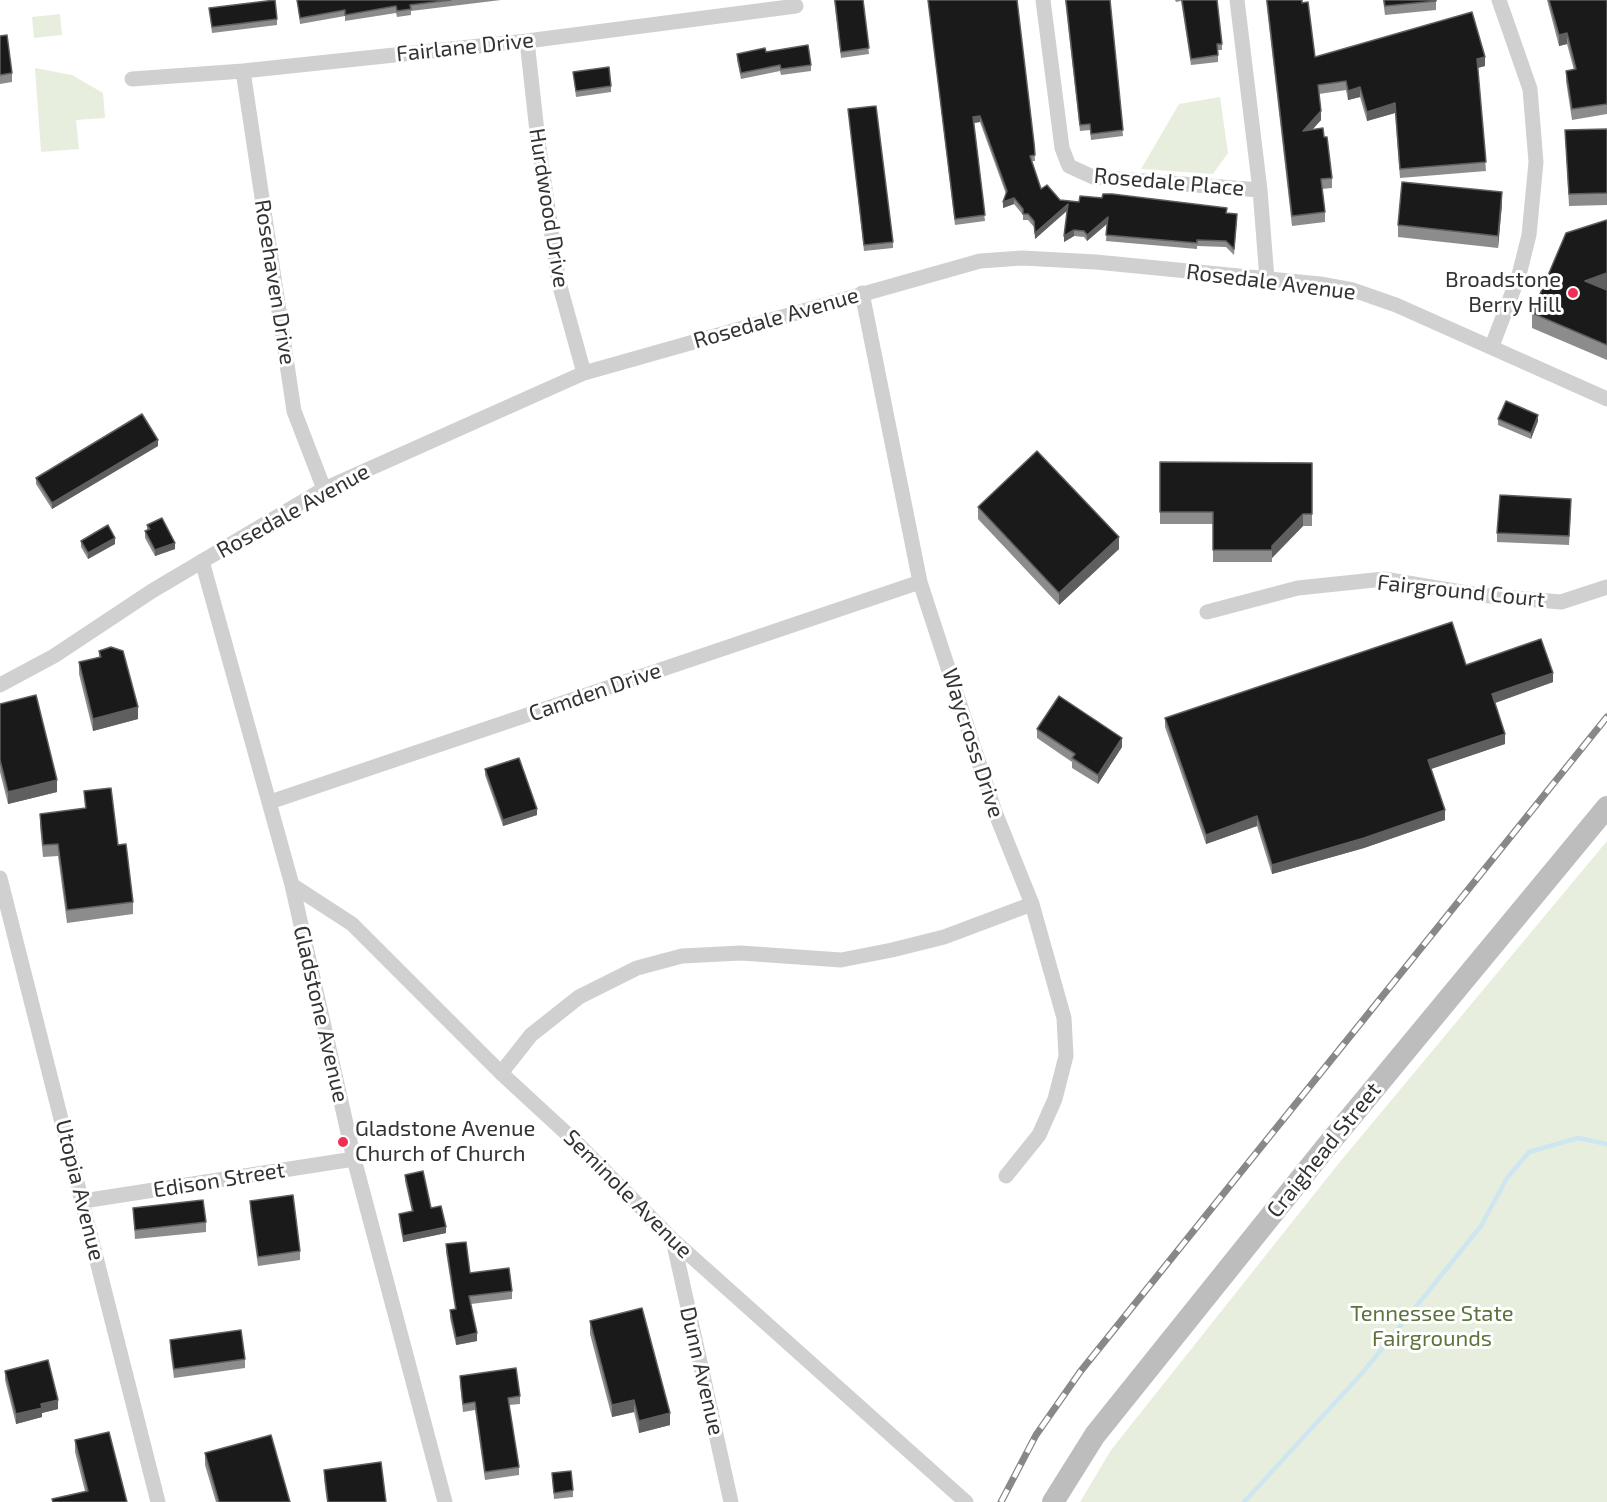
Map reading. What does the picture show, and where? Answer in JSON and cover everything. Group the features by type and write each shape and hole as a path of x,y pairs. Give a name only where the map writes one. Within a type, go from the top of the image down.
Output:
{"street":[{"name":"Rosedale Place","path":"1043,0 1062,148 1069,166 1093,177 1260,190"},
{"name":"Rosedale Place","path":"1237,0 1260,190 1267,279"},
{"path":"1492,346 1519,275 1529,235 1536,162 1530,89 1499,0"},
{"name":"Fairlane Drive","path":"132,79 243,71 527,41 796,6"},
{"name":"Hurdwood Drive","path":"527,41 537,141 559,284 584,373"},
{"name":"Rosehaven Drive","path":"243,71 294,411 324,489"},
{"name":"Rosedale Avenue","path":"0,684 54,656 202,561 324,489 584,373 957,266 1000,259 1096,262 1320,284 1367,294 1492,346 1607,399"},
{"name":"Waycross Drive","path":"862,293 920,582 995,812 1032,904 1064,1018 1066,1056 1055,1099 1039,1135 1006,1176"},
{"name":"Gladstone Avenue","path":"202,561 292,885 354,1159 445,1502"},
{"name":"Fairground Court","path":"1207,612 1298,588 1384,579 1479,595 1561,602 1607,587"},
{"name":"Camden Drive","path":"270,802 920,582"},
{"name":"Craighead Street","path":"1053,1502 1095,1435 1326,1147 1607,807"},
{"name":"Utopia Avenue","path":"0,878 158,1502"},
{"name":"Seminole Avenue","path":"292,885 352,924 673,1240 966,1502"},
{"path":"501,1072 531,1035 579,996 637,969 682,956 741,953 841,960 892,951 944,937 1032,904"},
{"name":"Edison Street","path":"83,1201 354,1159"},
{"name":"Dunn Avenue","path":"673,1240 731,1502"}],"green space":[{"path":"60,14 62,35 34,38 32,17"},
{"path":"35,68 72,75 103,93 105,118 76,120 79,149 41,152"},
{"path":"1220,97 1228,153 1213,174 1141,169 1179,104"},
{"name":"Tennessee State Fairgrounds","path":"1607,841 1607,1502 1080,1502 1111,1450 1339,1163"}],"building":[{"path":"275,0 277,19 212,27 209,8"},
{"path":"297,0 451,0 410,5 411,9 397,11 396,6 345,15 345,10 300,18"},
{"path":"835,0 863,0 869,48 841,52"},
{"path":"928,0 1017,0 1035,155 1030,156 1041,189 1047,185 1060,200 1079,202 1080,196 1102,198 1103,194 1112,194 1227,208 1226,213 1237,214 1234,249 1226,241 1197,240 1197,243 1106,235 1108,217 1087,235 1084,231 1074,230 1064,236 1068,204 1035,233 1034,221 1028,214 1023,214 1023,209 1014,198 1003,202 1007,191 980,116 973,117 985,215 955,219"},
{"path":"1066,0 1110,0 1123,130 1091,134 1090,124 1080,125"},
{"path":"1182,0 1217,0 1222,44 1217,44 1218,55 1191,59"},
{"path":"1267,0 1308,2 1315,57 1472,12 1485,57 1477,59 1486,162 1400,169 1395,103 1367,112 1360,87 1348,91 1346,81 1318,85 1321,111 1303,131 1323,128 1324,137 1327,137 1332,178 1321,179 1325,212 1292,216"},
{"path":"1384,0 1436,0 1436,1 1385,6"},
{"path":"1549,0 1607,0 1607,104 1572,109 1566,71 1576,69 1567,33 1559,35"},
{"path":"7,35 12,73 0,75 0,36"},
{"path":"808,45 811,65 781,69 780,65 741,73 737,54 765,48 766,52"},
{"path":"609,67 611,86 576,91 573,72"},
{"path":"876,106 893,242 864,245 848,109"},
{"path":"1607,129 1607,193 1569,194 1565,130"},
{"path":"1402,182 1502,192 1498,236 1398,225"},
{"name":"Broadstone Berry Hill","path":"1607,220 1607,273 1585,281 1607,290 1607,345 1532,313 1566,233"},
{"path":"1506,401 1538,415 1531,433 1498,419"},
{"path":"142,414 158,440 52,503 36,478"},
{"path":"1037,451 1119,537 1059,593 978,507"},
{"path":"1160,462 1312,463 1312,514 1303,514 1272,546 1272,550 1213,550 1213,512 1160,512"},
{"path":"1500,495 1571,499 1569,536 1497,533"},
{"path":"162,518 175,543 155,550 145,531 150,529 147,525"},
{"path":"108,525 115,538 88,553 81,541"},
{"path":"1452,622 1466,665 1541,639 1553,673 1492,694 1505,734 1428,760 1445,810 1364,838 1272,865 1257,816 1206,835 1165,718"},
{"path":"111,647 123,651 138,707 93,719 79,662 101,657 99,651"},
{"path":"36,695 57,780 8,792 0,760 0,704"},
{"path":"1059,696 1122,738 1098,775 1072,758 1075,754 1037,729"},
{"path":"519,758 537,809 503,820 485,769"},
{"path":"111,788 118,845 126,844 133,902 67,910 58,844 43,845 40,814 86,808 84,791"},
{"path":"423,1171 431,1208 441,1206 446,1227 403,1236 399,1214 413,1211 405,1175"},
{"path":"293,1195 300,1251 258,1257 250,1201"},
{"path":"203,1200 206,1222 135,1230 133,1208"},
{"path":"466,1242 470,1273 509,1268 512,1291 469,1296 477,1333 456,1338 450,1310 456,1309 446,1244"},
{"path":"642,1308 670,1413 639,1421 634,1400 612,1405 590,1321"},
{"path":"241,1330 245,1359 174,1369 170,1340"},
{"path":"48,1360 58,1400 41,1404 42,1408 16,1414 5,1371"},
{"path":"516,1368 520,1396 508,1398 519,1467 485,1472 475,1402 463,1404 460,1376"},
{"path":"109,1432 127,1502 53,1502 52,1499 88,1491 75,1440"},
{"path":"271,1435 290,1502 219,1502 205,1453"},
{"path":"381,1462 386,1502 328,1502 324,1470"},
{"path":"571,1471 573,1490 554,1493 552,1473"}],"waterway":[{"path":"1244,1502 1364,1371 1481,1226 1507,1178 1529,1152 1578,1138 1607,1144"}],"railway":[{"path":"1001,1502 1036,1435 1080,1372 1607,717"}],"place":[{"name":"Broadstone Berry Hill","path":"1573,293"},
{"name":"Gladstone Avenue Church of Church","path":"343,1142"}]}
